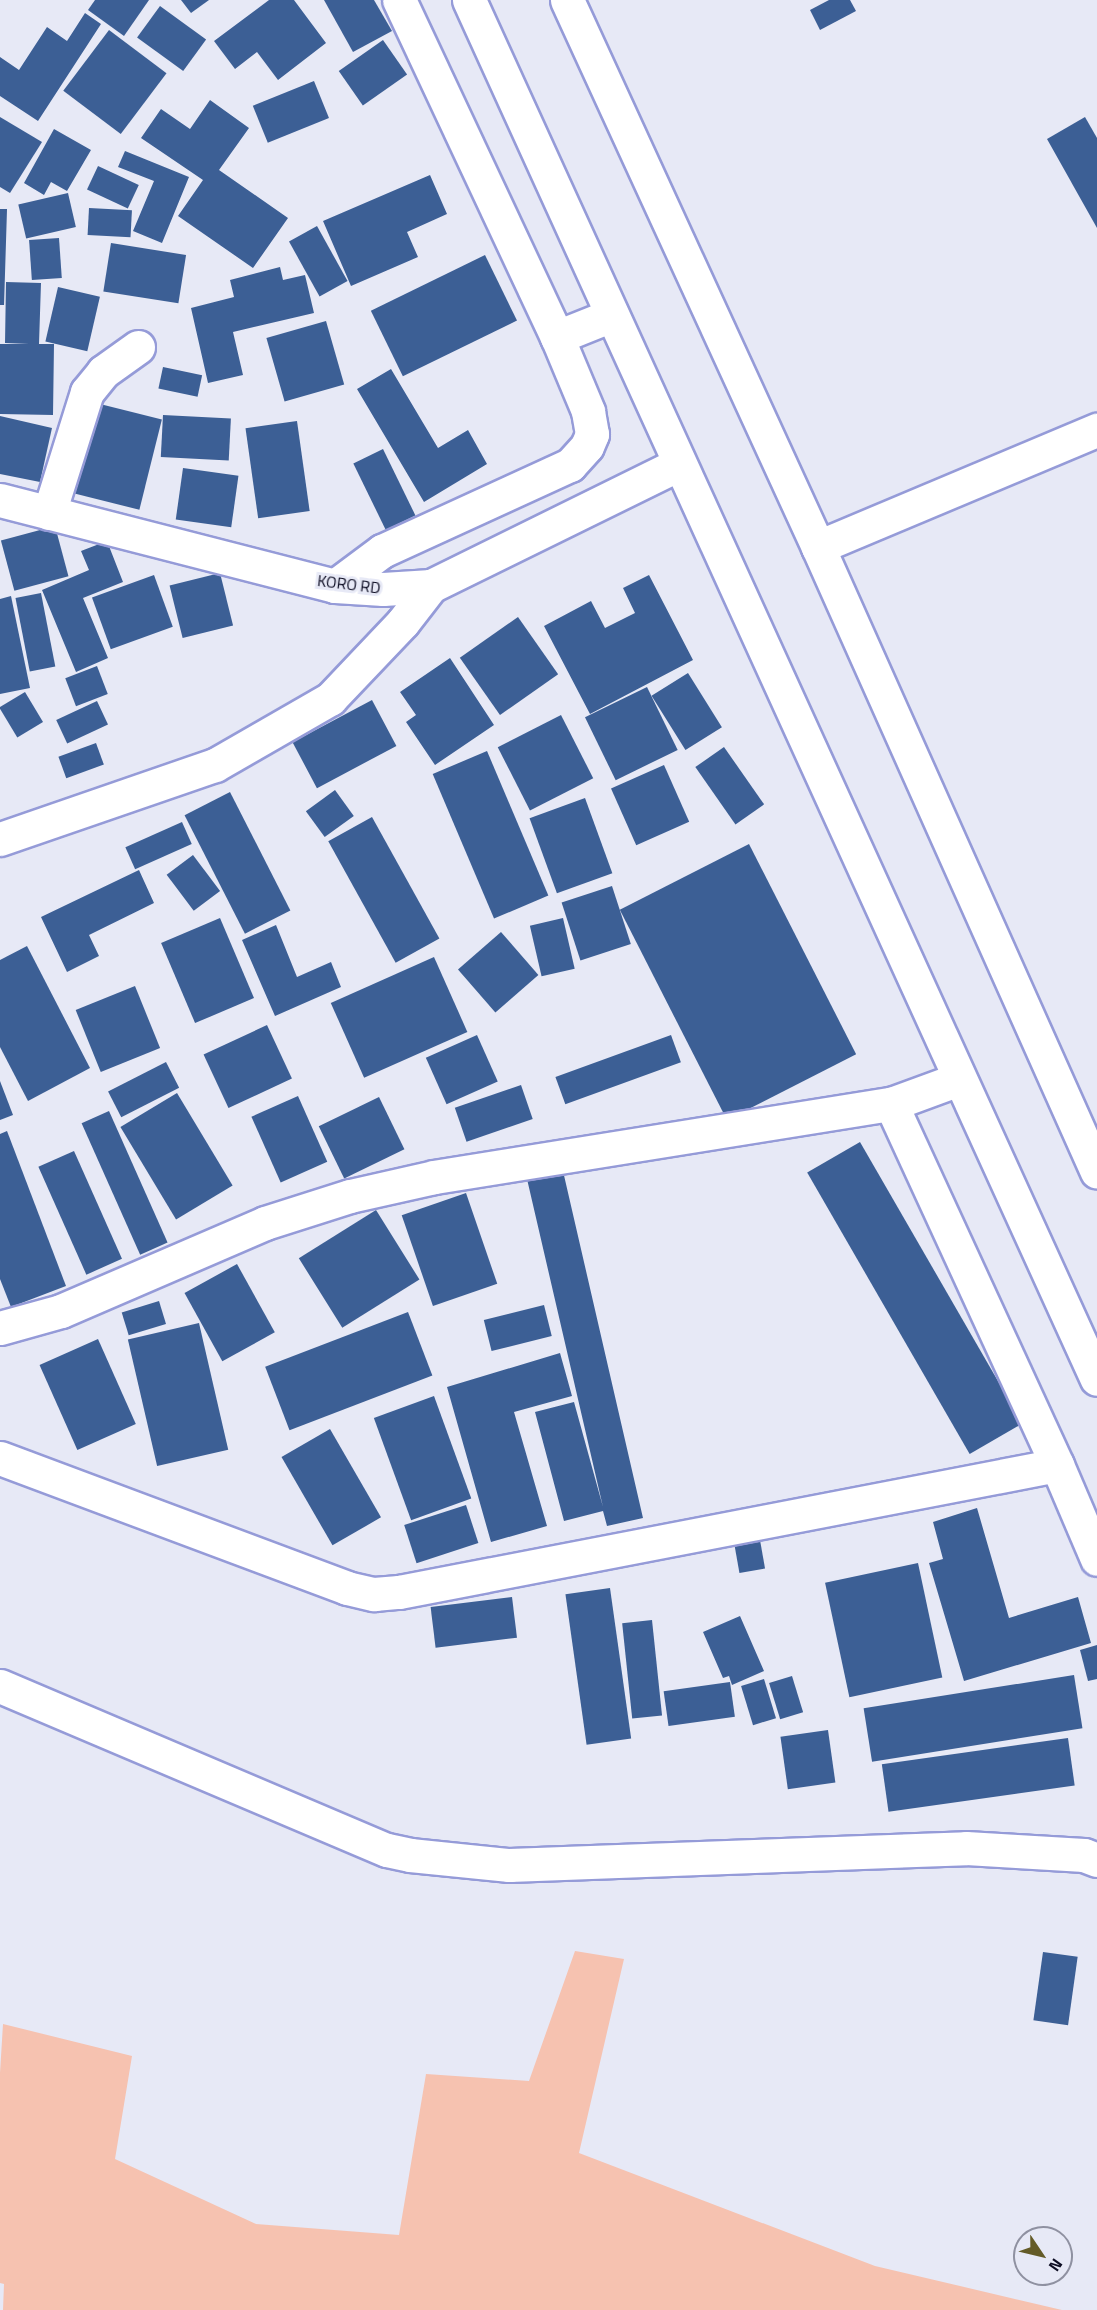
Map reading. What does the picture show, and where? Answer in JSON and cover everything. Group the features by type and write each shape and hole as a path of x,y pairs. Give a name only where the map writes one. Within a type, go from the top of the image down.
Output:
{"street":[{"path":"335,586 382,551 570,465 580,457 592,434 591,422 557,337 399,0"},
{"path":"469,0 1097,1379"},
{"path":"567,0 818,547 1097,1172"},
{"path":"557,337 612,315"},
{"path":"49,513 87,392 103,372 138,347"},
{"path":"818,547 1097,430"},
{"name":"KORO RD","path":"0,500 335,586 382,590 430,586 680,464"},
{"path":"0,838 215,765 330,699 403,622 430,586"},
{"path":"0,1328 61,1311 265,1223 350,1196 434,1177 891,1104 959,1079"},
{"path":"891,1104 1057,1465 1097,1559"},
{"path":"0,1458 347,1588 374,1594 399,1592 1057,1465"},
{"path":"0,1686 387,1850 410,1855 509,1865 966,1848 1084,1855 1097,1860"}],"shaded area":[{"path":"575,1951 624,1959 579,2153 875,2266 1062,2310 3,2310 4,2284 0,2283 0,2073 3,2024 132,2056 115,2159 256,2224 399,2235 426,2074 529,2081"}],"building":[{"path":"95,0 149,0 124,36 88,10"},
{"path":"181,0 209,0 191,13"},
{"path":"269,0 294,0 326,43 278,80 257,52 235,69 214,41"},
{"path":"324,0 374,0 392,31 353,52"},
{"path":"829,0 850,0 856,11 820,30 810,10"},
{"path":"160,6 206,40 183,71 137,38"},
{"path":"85,13 101,24 38,121 0,96 0,57 19,70 47,27 67,41"},
{"path":"109,30 167,73 121,134 63,91"},
{"path":"383,40 407,74 363,105 339,71"},
{"path":"314,81 329,118 268,143 253,106"},
{"path":"210,100 249,128 219,170 288,218 253,268 178,216 203,180 141,138 161,109 190,129"},
{"path":"0,117 42,142 10,193 0,187"},
{"path":"1085,117 1097,138 1097,228 1047,139"},
{"path":"54,129 91,150 67,191 51,182 44,195 24,183"},
{"path":"125,151 189,177 162,243 133,231 154,181 118,167"},
{"path":"98,166 139,185 128,209 87,190"},
{"path":"430,175 447,214 407,232 418,257 351,286 323,221"},
{"path":"68,193 76,227 26,239 18,204"},
{"path":"89,208 132,210 131,237 88,235"},
{"path":"0,209 7,209 4,305 0,305"},
{"path":"317,226 348,281 320,297 289,242"},
{"path":"59,238 62,278 32,280 29,240"},
{"path":"111,243 186,255 178,303 103,291"},
{"path":"485,255 517,321 403,376 371,311"},
{"path":"280,267 283,280 305,275 314,313 233,332 243,375 208,383 191,308 234,297 230,280"},
{"path":"6,282 41,283 39,344 54,344 53,415 0,414 0,344 29,344 5,343"},
{"path":"58,287 100,297 87,351 45,342"},
{"path":"326,321 344,384 285,402 266,338"},
{"path":"163,367 202,375 198,397 158,389"},
{"path":"391,369 438,448 468,430 487,464 424,502 357,389"},
{"path":"92,402 162,419 139,510 70,492"},
{"path":"163,415 231,419 229,461 161,457"},
{"path":"0,416 52,428 40,482 0,474"},
{"path":"297,421 310,511 258,518 246,428"},
{"path":"383,449 415,516 386,530 353,463"},
{"path":"183,468 238,476 231,527 176,519"},
{"path":"55,526 68,576 14,591 1,540"},
{"path":"107,541 123,582 83,598 108,658 76,672 42,590 89,570 81,551"},
{"path":"220,573 233,625 183,638 170,586"},
{"path":"154,575 173,627 111,649 92,598"},
{"path":"649,575 693,660 590,714 544,626 591,601 605,628 635,613 623,588"},
{"path":"41,593 55,667 30,672 15,598"},
{"path":"11,596 30,688 0,694 0,599"},
{"path":"518,617 558,674 500,715 460,658"},
{"path":"450,658 494,725 435,765 406,722 416,715 400,692"},
{"path":"97,666 108,694 76,706 65,678"},
{"path":"688,673 722,727 685,750 652,696"},
{"path":"647,687 678,750 616,780 585,717"},
{"path":"25,692 43,722 17,737 0,707"},
{"path":"372,700 396,746 317,788 293,742"},
{"path":"97,701 108,725 67,744 56,720"},
{"path":"561,715 593,778 530,810 498,747"},
{"path":"96,743 104,765 66,778 58,757"},
{"path":"724,747 764,804 735,824 695,767"},
{"path":"487,751 548,896 494,919 433,774"},
{"path":"664,765 689,822 636,845 611,789"},
{"path":"335,790 354,816 325,837 306,811"},
{"path":"230,792 290,911 245,934 185,815"},
{"path":"585,798 612,873 557,893 530,818"},
{"path":"372,817 439,939 396,963 328,841"},
{"path":"182,822 192,844 135,869 125,847"},
{"path":"749,844 856,1054 727,1120 620,910"},
{"path":"193,855 220,891 194,911 167,875"},
{"path":"139,870 154,903 89,935 99,956 67,972 41,917"},
{"path":"612,886 631,944 580,960 562,902"},
{"path":"220,918 254,998 195,1023 161,943"},
{"path":"563,918 575,969 542,976 530,926"},
{"path":"276,925 297,977 331,962 341,987 275,1016 242,940"},
{"path":"501,932 538,975 495,1012 458,969"},
{"path":"27,946 90,1068 28,1101 0,1047 0,960"},
{"path":"434,957 467,1032 364,1078 331,1003"},
{"path":"135,986 160,1048 101,1072 76,1010"},
{"path":"267,1025 292,1078 228,1108 204,1055"},
{"path":"477,1035 498,1082 447,1104 426,1058"},
{"path":"671,1035 681,1062 565,1104 555,1077"},
{"path":"166,1062 179,1088 121,1117 108,1092"},
{"path":"0,1081 13,1115 0,1120"},
{"path":"521,1085 533,1119 467,1142 455,1108"},
{"path":"177,1093 233,1186 176,1220 120,1127"},
{"path":"298,1096 327,1162 281,1183 251,1117"},
{"path":"379,1097 404,1149 344,1179 319,1126"},
{"path":"109,1111 168,1243 140,1255 82,1123"},
{"path":"7,1131 66,1286 11,1307 0,1279 0,1134"},
{"path":"860,1142 1023,1423 970,1454 807,1172"},
{"path":"74,1151 122,1259 86,1275 38,1167"},
{"path":"563,1171 643,1518 607,1526 603,1511 564,1521 535,1412 574,1402 603,1507 527,1179"},
{"path":"466,1193 497,1284 433,1306 402,1215"},
{"path":"376,1210 419,1280 342,1328 299,1258"},
{"path":"237,1264 275,1332 222,1361 185,1293"},
{"path":"159,1301 166,1324 129,1335 122,1312"},
{"path":"544,1305 552,1336 492,1351 484,1320"},
{"path":"408,1312 432,1375 290,1430 265,1367"},
{"path":"199,1323 228,1450 157,1466 128,1339"},
{"path":"98,1339 136,1424 77,1450 40,1365"},
{"path":"560,1353 572,1396 514,1412 547,1526 491,1542 447,1387"},
{"path":"434,1396 471,1498 411,1520 374,1418"},
{"path":"330,1429 381,1517 333,1545 282,1457"},
{"path":"466,1505 478,1543 417,1563 404,1525"},
{"path":"977,1508 1009,1618 1078,1597 1091,1643 964,1681 929,1563 943,1559 933,1522"},
{"path":"760,1540 765,1569 739,1573 734,1545"},
{"path":"918,1563 942,1677 849,1697 825,1583"},
{"path":"610,1588 631,1739 587,1745 565,1594"},
{"path":"512,1597 517,1638 436,1648 431,1607"},
{"path":"740,1616 764,1671 732,1685 729,1676 723,1678 703,1632"},
{"path":"652,1620 662,1715 632,1719 622,1623"},
{"path":"1097,1645 1097,1679 1088,1681 1080,1650"},
{"path":"1074,1675 1082,1728 872,1762 864,1708"},
{"path":"792,1676 803,1712 780,1719 769,1683"},
{"path":"764,1679 776,1718 753,1725 741,1686"},
{"path":"730,1682 735,1717 669,1726 664,1691"},
{"path":"828,1730 835,1782 788,1789 780,1737"},
{"path":"1068,1738 1075,1786 889,1812 882,1764"},
{"path":"1043,1952 1078,1957 1068,2025 1033,2020"}]}
